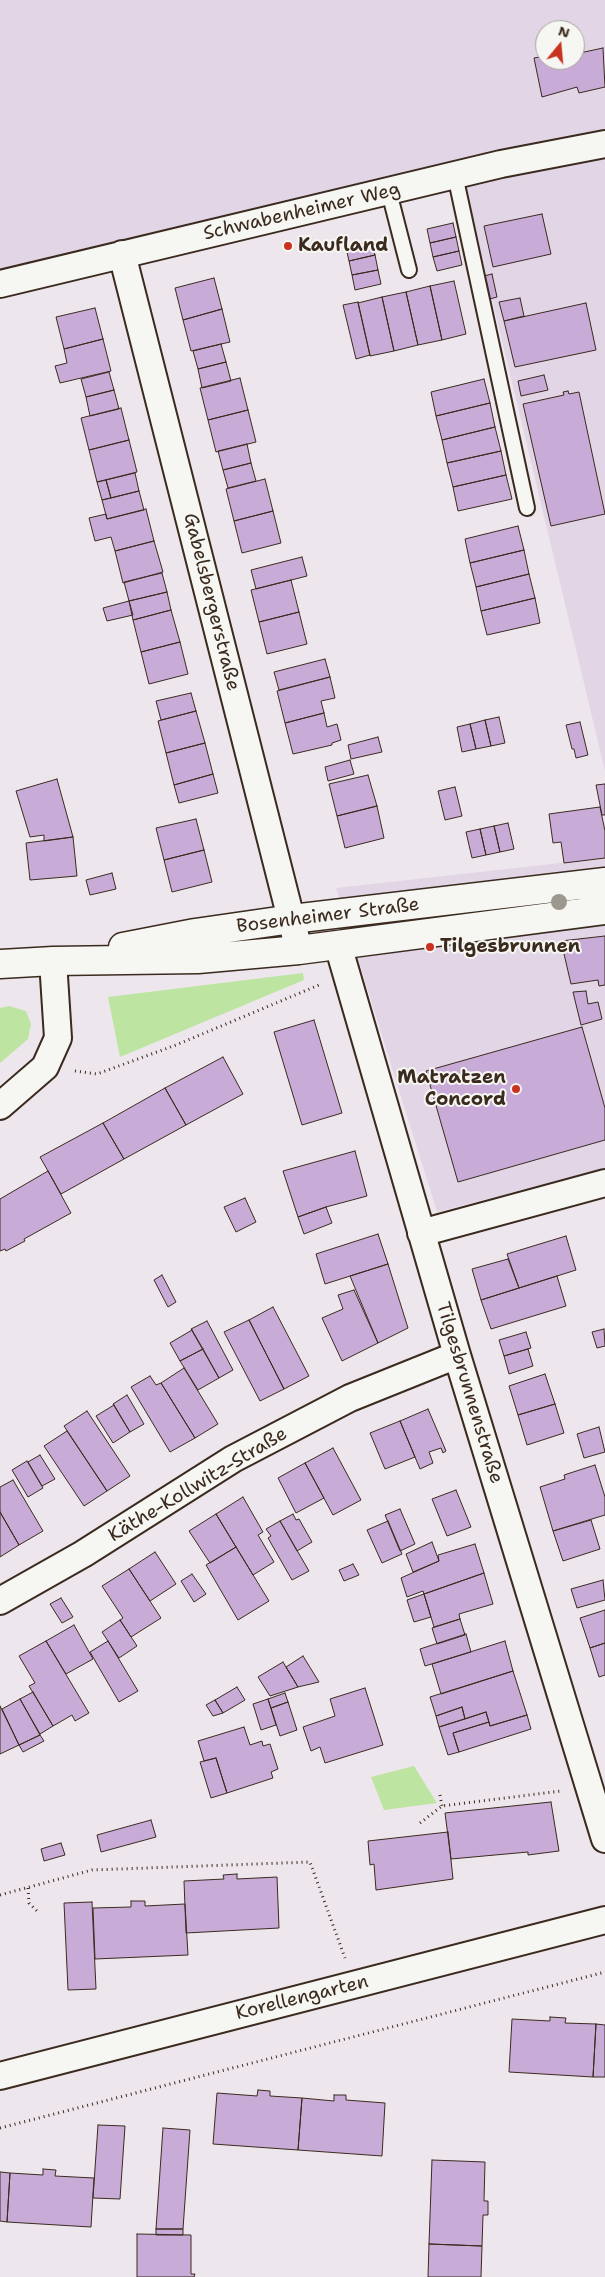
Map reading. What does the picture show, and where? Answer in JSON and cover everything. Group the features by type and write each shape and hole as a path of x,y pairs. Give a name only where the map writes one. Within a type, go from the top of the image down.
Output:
{"street":[{"name":"Schwabenheimer Weg","path":"0,284 501,164 605,144"},
{"name":"Gabelsbergerstraße","path":"122,254 299,950"},
{"name":"Bosenheimer Straße","path":"52,961 195,933 605,882"},
{"name":"Bosenheimer Straße","path":"0,964 198,958 299,950 605,910"},
{"name":"Tilgesbrunnenstraße","path":"338,945 456,1355 588,1788 605,1838"},
{"path":"0,1106 45,1067 58,1038 52,961"},
{"path":"421,1233 605,1182"},
{"name":"Käthe-Kollwitz-Straße","path":"0,1601 83,1554 233,1459 350,1398 456,1355"},
{"name":"Korellengarten","path":"0,2076 605,1920"}],"lane":[{"path":"455,175 527,508"},
{"path":"389,192 409,270"}],"path":[{"path":"45,1067 97,1074 176,1045 327,982"},
{"path":"420,1823 442,1806 588,1788"},
{"path":"440,1795 442,1806"},
{"path":"0,1895 92,1870 310,1862 354,1984"},
{"path":"28,1887 29,1903 39,1913"},
{"path":"0,2128 605,1972"}],"shaded area":[{"path":"0,0 605,0 605,771 462,174 0,284"},
{"path":"605,858 605,1168 437,1212 336,888"}],"green space":[{"path":"303,973 304,980 120,1057 108,997"},
{"path":"9,1006 26,1011 31,1024 28,1039 0,1063 0,1008"},
{"path":"414,1766 437,1803 384,1810 371,1777"}],"building":[{"path":"603,48 605,87 579,93 577,87 542,97 536,70 585,70 585,52"},
{"path":"542,214 551,254 493,267 484,226"},
{"path":"453,223 456,237 430,243 427,229"},
{"path":"456,237 459,251 433,257 430,243"},
{"path":"371,241 375,255 349,261 346,248"},
{"path":"459,251 462,265 437,271 433,257"},
{"path":"375,255 378,270 352,275 349,261"},
{"path":"378,270 381,284 355,290 352,275"},
{"path":"492,274 497,297 486,300 480,277"},
{"path":"214,278 222,309 183,320 175,288"},
{"path":"454,281 466,334 442,340 430,286"},
{"path":"430,286 442,340 418,345 406,292"},
{"path":"406,292 418,345 394,351 382,297"},
{"path":"382,297 394,351 370,356 358,303"},
{"path":"520,298 524,316 504,321 499,302"},
{"path":"358,302 370,355 356,359 343,305"},
{"path":"586,303 596,350 515,367 504,321"},
{"path":"95,308 103,339 64,349 56,317"},
{"path":"222,309 230,342 191,351 183,320"},
{"path":"103,339 111,371 60,383 55,366 67,363 64,349"},
{"path":"221,344 226,362 198,369 193,351"},
{"path":"226,362 231,381 202,388 198,369"},
{"path":"109,372 114,390 86,397 81,379"},
{"path":"544,375 548,390 521,396 518,381"},
{"path":"240,378 248,410 208,420 200,388"},
{"path":"484,379 490,403 436,416 431,392"},
{"path":"114,390 119,409 90,416 86,397"},
{"path":"568,391 569,394 579,392 605,514 551,526 523,404 564,395 563,392"},
{"path":"490,403 495,427 442,440 436,416"},
{"path":"121,408 129,440 89,450 81,418"},
{"path":"248,410 256,442 216,452 208,420"},
{"path":"495,427 501,451 447,463 442,440"},
{"path":"129,440 137,472 97,482 89,450"},
{"path":"247,444 251,463 223,470 218,451"},
{"path":"501,451 506,475 453,487 447,463"},
{"path":"251,463 256,481 228,488 223,470"},
{"path":"135,473 139,491 111,498 106,480"},
{"path":"506,475 512,499 458,511 453,487"},
{"path":"265,479 273,511 234,521 226,489"},
{"path":"106,480 111,498 102,500 97,482"},
{"path":"139,491 144,510 107,519 102,500"},
{"path":"146,509 154,541 115,551 111,537 95,541 89,518 106,514 107,519"},
{"path":"273,511 281,543 242,553 234,521"},
{"path":"518,526 524,550 470,563 465,539"},
{"path":"154,541 163,572 123,583 115,551"},
{"path":"524,550 529,574 476,587 470,563"},
{"path":"302,557 307,576 256,589 251,570"},
{"path":"162,573 167,592 129,601 124,582"},
{"path":"529,574 535,598 481,611 476,587"},
{"path":"291,580 299,612 259,622 251,590"},
{"path":"167,592 171,610 133,620 129,601"},
{"path":"535,598 540,623 487,635 481,611"},
{"path":"129,601 133,615 107,621 103,608"},
{"path":"171,610 180,642 141,652 133,620"},
{"path":"299,612 307,644 267,654 259,622"},
{"path":"180,642 188,674 149,684 141,652"},
{"path":"325,659 330,677 279,690 274,672"},
{"path":"330,677 335,698 321,701 324,713 285,723 277,691"},
{"path":"191,693 196,711 161,720 156,701"},
{"path":"196,711 205,743 166,753 158,721"},
{"path":"324,713 327,727 337,724 341,740 332,743 332,745 293,754 285,723"},
{"path":"499,717 505,743 491,746 485,720"},
{"path":"485,720 491,746 476,749 470,724"},
{"path":"580,722 588,755 576,758 566,725"},
{"path":"470,724 476,749 462,752 457,727"},
{"path":"378,737 382,752 351,759 348,745"},
{"path":"205,743 213,774 174,785 166,753"},
{"path":"350,760 354,774 328,781 325,767"},
{"path":"213,774 218,793 179,803 174,785"},
{"path":"368,775 377,806 337,816 329,784"},
{"path":"57,779 73,837 44,841 44,835 30,837 16,791"},
{"path":"605,784 605,815 602,815 596,785"},
{"path":"455,787 462,816 445,820 438,791"},
{"path":"377,806 384,838 345,848 337,816"},
{"path":"600,807 605,831 605,858 564,863 561,842 553,843 549,814"},
{"path":"196,819 204,850 164,860 156,828"},
{"path":"508,823 514,849 500,852 494,826"},
{"path":"494,826 500,852 486,855 480,829"},
{"path":"480,829 486,855 472,858 466,832"},
{"path":"73,837 77,876 30,880 26,843"},
{"path":"204,850 212,882 172,892 164,860"},
{"path":"112,873 116,889 90,895 86,880"},
{"path":"605,936 605,985 599,986 598,980 571,984 561,941"},
{"path":"586,991 588,1004 598,1002 602,1019 581,1025 573,992"},
{"path":"314,1020 342,1113 302,1125 274,1032"},
{"name":"Matratzen Concord","path":"582,1027 605,1108 605,1140 458,1182 426,1071"},
{"path":"223,1057 243,1094 186,1125 165,1088"},
{"path":"165,1088 186,1125 124,1159 103,1123"},
{"path":"103,1123 124,1159 61,1194 40,1157"},
{"path":"355,1151 367,1196 298,1217 283,1171"},
{"path":"48,1171 71,1213 24,1239 25,1241 6,1251 5,1249 0,1251 0,1199"},
{"path":"245,1198 256,1222 236,1232 224,1207"},
{"path":"326,1207 332,1223 304,1234 298,1217"},
{"path":"378,1234 388,1264 325,1284 316,1254"},
{"path":"566,1236 576,1270 519,1288 507,1254"},
{"path":"508,1259 519,1288 481,1300 472,1269"},
{"path":"388,1264 408,1328 378,1343 350,1276"},
{"path":"162,1275 176,1302 168,1307 154,1280"},
{"path":"557,1276 566,1306 491,1329 481,1300"},
{"path":"354,1290 378,1343 342,1361 322,1318 343,1309 338,1295"},
{"path":"273,1307 309,1376 284,1389 249,1320"},
{"path":"249,1320 284,1389 260,1401 224,1332"},
{"path":"207,1321 233,1370 219,1378 191,1329"},
{"path":"604,1329 605,1346 597,1348 592,1332"},
{"path":"192,1330 203,1349 180,1361 170,1343"},
{"path":"526,1332 531,1348 504,1356 499,1340"},
{"path":"203,1349 219,1378 198,1390 180,1361"},
{"path":"528,1349 533,1366 509,1374 504,1356"},
{"path":"184,1368 218,1424 195,1438 161,1383"},
{"path":"545,1374 555,1404 518,1415 509,1386"},
{"path":"150,1376 156,1385 161,1383 195,1438 170,1452 131,1387"},
{"path":"127,1395 144,1424 130,1432 113,1404"},
{"path":"555,1404 564,1433 527,1445 518,1415"},
{"path":"114,1405 130,1432 113,1443 96,1416"},
{"path":"428,1409 446,1451 443,1453 441,1448 429,1452 433,1463 420,1469 400,1421"},
{"path":"87,1411 130,1476 107,1491 64,1426"},
{"path":"400,1421 415,1457 385,1469 370,1433"},
{"path":"599,1427 605,1452 584,1458 577,1434"},
{"path":"67,1431 107,1491 84,1506 44,1446"},
{"path":"333,1448 361,1500 333,1515 305,1463"},
{"path":"40,1455 55,1479 42,1486 28,1462"},
{"path":"27,1461 43,1488 28,1497 12,1470"},
{"path":"305,1463 324,1498 296,1513 278,1478"},
{"path":"595,1465 605,1497 605,1515 553,1531 540,1487 565,1479 564,1475"},
{"path":"13,1480 43,1531 19,1545 0,1512 0,1487"},
{"path":"456,1490 471,1527 447,1536 432,1499"},
{"path":"243,1497 263,1532 258,1535 274,1562 253,1575 216,1514"},
{"path":"400,1509 415,1544 400,1551 385,1515"},
{"path":"0,1512 19,1545 0,1557"},
{"path":"216,1514 236,1547 210,1563 189,1531"},
{"path":"293,1514 296,1520 299,1519 312,1542 297,1551 280,1521"},
{"path":"591,1520 600,1549 563,1561 553,1531"},
{"path":"280,1521 309,1571 292,1580 268,1538 271,1536 266,1529"},
{"path":"388,1521 402,1554 382,1563 367,1530"},
{"path":"432,1542 439,1561 413,1572 406,1554"},
{"path":"475,1544 484,1573 424,1594 423,1591 407,1597 401,1578 439,1561 438,1555"},
{"path":"236,1547 269,1601 238,1620 206,1565"},
{"path":"155,1552 176,1584 150,1601 129,1569"},
{"path":"353,1564 359,1575 344,1581 339,1570"},
{"path":"129,1569 161,1618 131,1637 120,1620 123,1618 102,1586"},
{"path":"484,1573 493,1604 459,1614 460,1619 434,1627 424,1594"},
{"path":"192,1574 206,1594 194,1602 181,1581"},
{"path":"603,1580 605,1600 577,1608 571,1589"},
{"path":"424,1594 431,1617 414,1622 407,1600"},
{"path":"61,1598 73,1617 62,1623 50,1604"},
{"path":"605,1610 605,1643 590,1648 580,1618"},
{"path":"460,1619 465,1635 437,1644 432,1628"},
{"path":"120,1620 137,1646 119,1658 102,1632"},
{"path":"74,1625 93,1659 66,1674 46,1641"},
{"path":"466,1634 471,1652 425,1666 420,1649"},
{"path":"46,1641 89,1713 75,1721 72,1715 53,1726 29,1686 35,1683 19,1656"},
{"path":"108,1641 138,1691 119,1702 90,1652"},
{"path":"505,1641 513,1671 441,1694 432,1664"},
{"path":"605,1643 605,1675 599,1677 590,1648"},
{"path":"303,1656 319,1682 298,1687 286,1667"},
{"path":"283,1662 298,1687 270,1696 258,1677"},
{"path":"513,1671 527,1715 490,1726 486,1712 465,1719 462,1707 436,1716 430,1697"},
{"path":"237,1687 245,1700 223,1713 215,1700"},
{"path":"365,1688 383,1745 325,1763 320,1747 311,1751 303,1727 335,1716 330,1699"},
{"path":"33,1692 53,1726 40,1734 20,1699"},
{"path":"285,1693 288,1702 271,1708 268,1699"},
{"path":"20,1699 40,1735 19,1745 2,1709"},
{"path":"268,1699 276,1725 261,1730 253,1704"},
{"path":"215,1700 223,1713 213,1716 206,1705"},
{"path":"288,1702 297,1730 280,1736 271,1708"},
{"path":"0,1706 19,1745 0,1754"},
{"path":"462,1707 465,1719 439,1727 436,1716"},
{"path":"486,1712 489,1722 453,1733 459,1752 448,1755 439,1727"},
{"path":"527,1715 531,1729 459,1752 453,1733 489,1722 490,1726"},
{"path":"244,1727 250,1745 262,1741 263,1746 270,1744 278,1769 271,1772 273,1778 227,1793 216,1758 204,1761 198,1741"},
{"path":"40,1735 44,1741 23,1752 19,1745"},
{"path":"216,1758 227,1793 211,1798 200,1762"},
{"path":"551,1802 559,1851 528,1855 528,1852 451,1859 445,1813"},
{"path":"151,1820 156,1837 101,1852 97,1835"},
{"path":"448,1832 453,1879 376,1890 374,1864 370,1865 368,1841"},
{"path":"61,1843 65,1855 44,1861 41,1849"},
{"path":"237,1874 237,1879 277,1877 279,1928 186,1933 184,1881 224,1879 223,1875"},
{"path":"131,1901 145,1901 145,1906 185,1904 188,1955 95,1959 93,1908 131,1907"},
{"path":"92,1902 96,1989 68,1990 64,1903"},
{"path":"550,2017 566,2018 565,2023 596,2024 593,2077 509,2072 512,2019 550,2021"},
{"path":"596,2024 605,2025 605,2077 593,2077"},
{"path":"258,2090 270,2091 270,2096 302,2098 298,2150 213,2144 217,2093 257,2096"},
{"path":"334,2095 346,2095 346,2100 385,2103 382,2156 298,2150 302,2098 334,2101"},
{"path":"98,2125 125,2126 120,2199 93,2198"},
{"path":"163,2128 190,2130 183,2229 156,2229"},
{"path":"432,2160 485,2162 484,2201 488,2201 488,2215 483,2215 482,2246 429,2244"},
{"path":"43,2169 56,2170 55,2176 94,2178 91,2227 7,2222 10,2173 43,2175"},
{"path":"0,2172 10,2173 7,2222 0,2221"},
{"path":"156,2229 183,2229 183,2235 156,2235"},
{"path":"137,2234 191,2235 191,2274 195,2274 194,2277 137,2277"},
{"path":"429,2244 482,2246 481,2277 428,2277"}],"place":[{"name":"Kaufland","path":"288,246"},
{"name":"Tilgesbrunnen","path":"430,947"},
{"name":"Matratzen Concord","path":"516,1089"}]}
